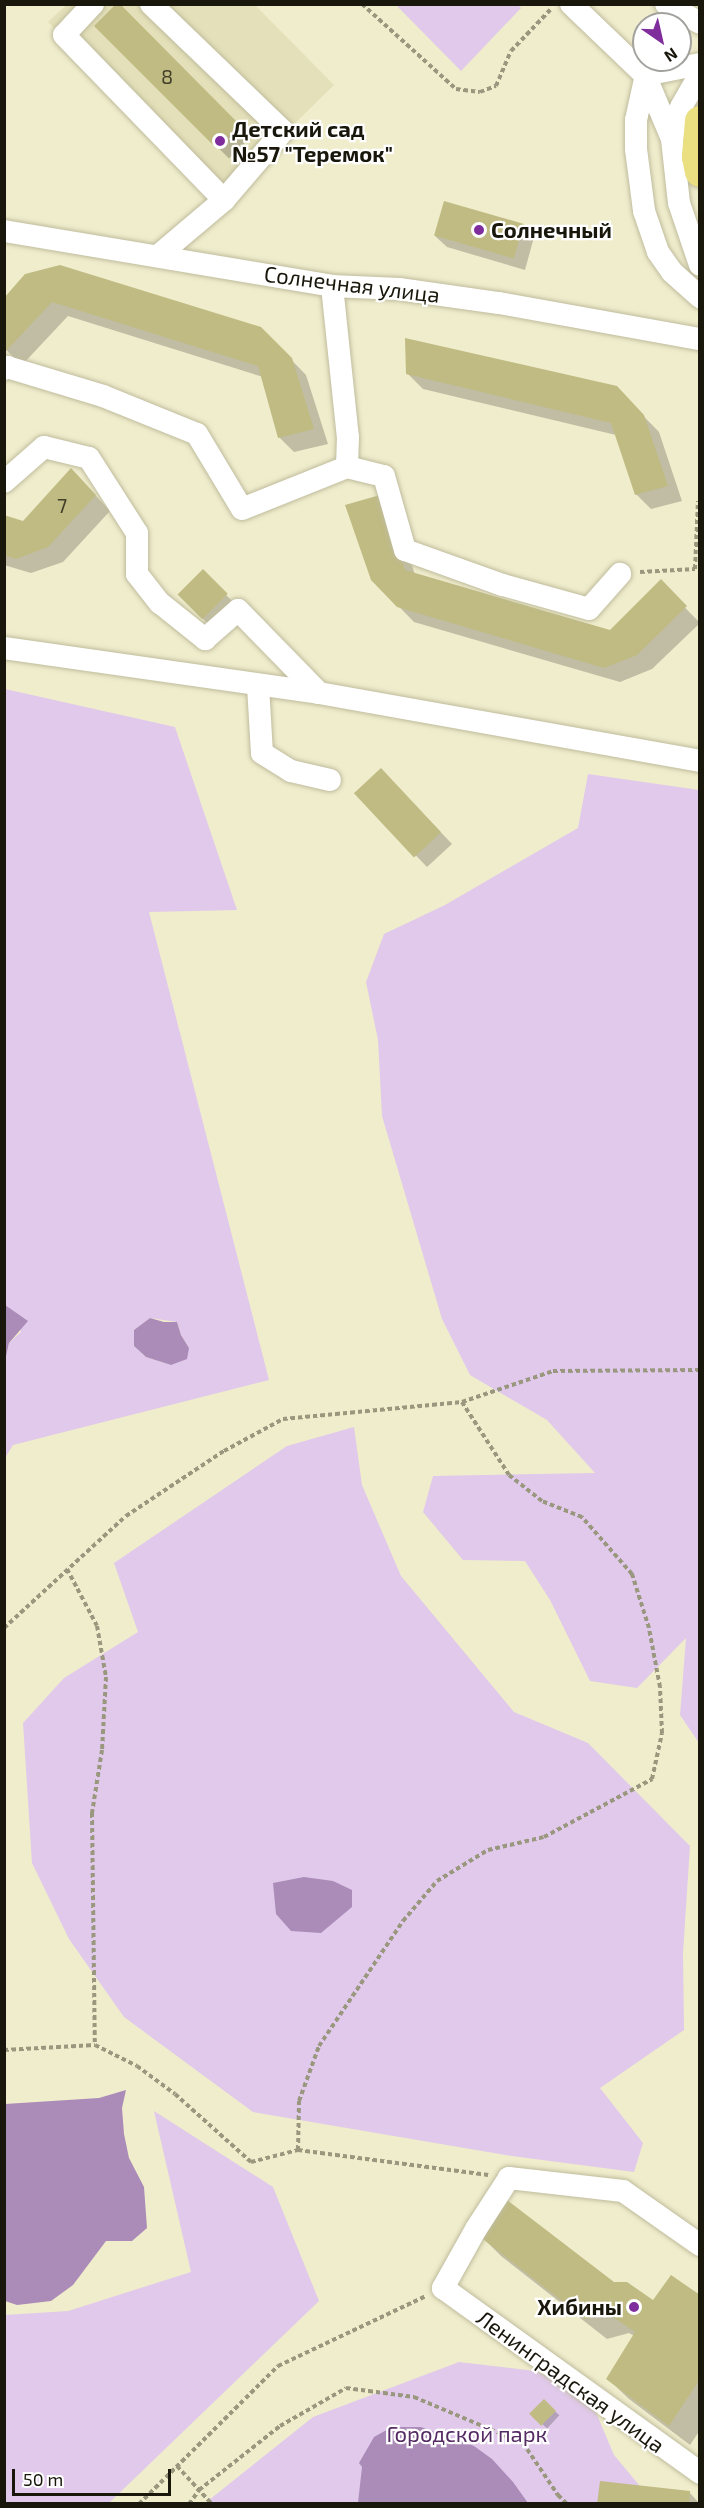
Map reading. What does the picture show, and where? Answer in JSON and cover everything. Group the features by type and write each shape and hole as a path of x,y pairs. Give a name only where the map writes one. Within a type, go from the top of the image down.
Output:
{"main road":[{"path":"699,121 697,157 699,171"}],"street":[{"path":"93,4 64,35 224,200"},
{"path":"151,4 283,131 224,200 159,255"},
{"path":"571,4 632,54"},
{"path":"668,10 699,23"},
{"path":"647,72 636,120 636,149 644,211 658,252 672,272 699,297"},
{"path":"650,72 672,139 679,203 699,266"},
{"path":"672,139 681,107 699,74"},
{"name":"Солнечная улица","path":"4,231 159,255 332,286 399,289 499,303 699,339"},
{"path":"332,286 348,437 347,467"},
{"path":"4,369 7,367 103,396 197,434 242,509 347,467 384,476 405,549 503,585 589,609 620,574"},
{"path":"4,482 44,447 89,458 137,532 138,574 160,603 205,639 238,610 319,693"},
{"path":"4,648 319,693 699,760"},
{"path":"258,686 262,753 291,771 330,780"},
{"path":"443,2288 476,2229 509,2178 623,2191 699,2245"},
{"name":"Ленинградская улица","path":"443,2288 699,2473"}],"path":[{"path":"362,4 456,90 480,92 495,86 511,51 555,4"},
{"path":"620,574 695,569 698,501"},
{"path":"4,1628 10,1620 126,1516 224,1451 283,1419 462,1402 553,1371 699,1370"},
{"path":"298,2150 299,2101 319,2046 403,1921 437,1881 488,1850 544,1837 576,1822 652,1779 662,1733 660,1686 649,1628 632,1574 582,1517 542,1501 509,1475 462,1402"},
{"path":"67,1569 97,1626 106,1677 102,1750 92,1813 95,2045"},
{"path":"4,1620 10,1620"},
{"path":"4,2050 95,2045 136,2066 175,2094 251,2162 298,2150 509,2178"},
{"path":"139,2504 278,2366 443,2288"},
{"path":"189,2504 200,2490 280,2426 346,2388 414,2397 523,2443 558,2495 567,2504"},
{"path":"177,2466 212,2504"}],"shaded area":[{"name":"Детский сад №57 \"Теремок\"","path":"66,5 255,5 334,85 219,198 48,22"},
{"path":"5,1305 28,1321 9,1343 5,1361"},
{"path":"150,1318 164,1322 177,1322 181,1335 189,1348 187,1359 171,1365 146,1357 134,1346 134,1330"},
{"path":"304,1877 333,1881 352,1890 352,1907 321,1933 291,1931 276,1914 273,1883"},
{"path":"126,2090 122,2108 124,2134 129,2158 144,2187 147,2228 132,2241 106,2241 73,2285 51,2301 17,2305 5,2301 5,2104 99,2098"},
{"path":"392,2427 421,2427 474,2446 492,2459 528,2503 358,2503 362,2467 359,2463 374,2437"}],"green space":[{"path":"517,4 521,8 461,71 396,5"},
{"path":"5,689 175,727 237,910 149,912 269,1380 13,1445 5,1458 5,1361 9,1343 21,1332 15,1314 4,1305","holes":["150,1318 177,1322 181,1335 189,1348 171,1365 146,1357 134,1346 134,1330"]},
{"path":"588,774 699,790 699,1743 680,1715 686,1638 637,1688 590,1681 550,1600 525,1561 463,1560 423,1512 433,1476 595,1473 547,1420 470,1375 442,1319 382,1116 378,1040 366,982 384,934 445,905 578,828"},
{"path":"354,1427 362,1485 401,1576 514,1712 588,1743 690,1846 683,1953 684,2030 600,2088 643,2143 634,2172 512,2156 253,2112 124,2017 69,1939 32,1863 23,1723 64,1678 138,1632 114,1563 287,1446"},
{"path":"154,2111 273,2187 319,2301 109,2503 5,2503 5,2315 68,2311 191,2272"},
{"name":"Городской парк","path":"459,2362 535,2371 567,2385 595,2410 614,2455 654,2503 204,2504 313,2417"}],"building":[{"path":"116,4 120,4 240,125 216,148 94,26"},
{"name":"Солнечный","path":"444,201 524,224 514,258 434,236"},
{"path":"60,265 261,327 292,358 314,429 278,438 258,366 52,302 6,351 4,298 25,274"},
{"path":"405,338 617,386 644,415 668,486 635,495 611,423 406,374"},
{"path":"71,468 96,495 48,547 16,559 4,555 4,515 23,521"},
{"path":"380,495 405,570 610,630 661,579 687,606 637,655 604,668 397,607 371,580 345,505"},
{"path":"203,569 228,594 202,619 178,594"},
{"path":"381,768 441,832 414,858 354,793"},
{"name":"Хибины","path":"507,2200 614,2282 627,2282 653,2300 671,2275 700,2295 700,2379 669,2426 606,2379 635,2332 607,2313 585,2319 479,2236"},
{"path":"544,2399 556,2411 541,2426 529,2414"},
{"path":"600,2481 690,2491 689,2504 597,2504"}],"place":[{"name":"Детский сад №57 \"Теремок\"","path":"220,141"},
{"name":"Солнечный","path":"479,230"},
{"name":"Хибины","path":"634,2307"}]}
